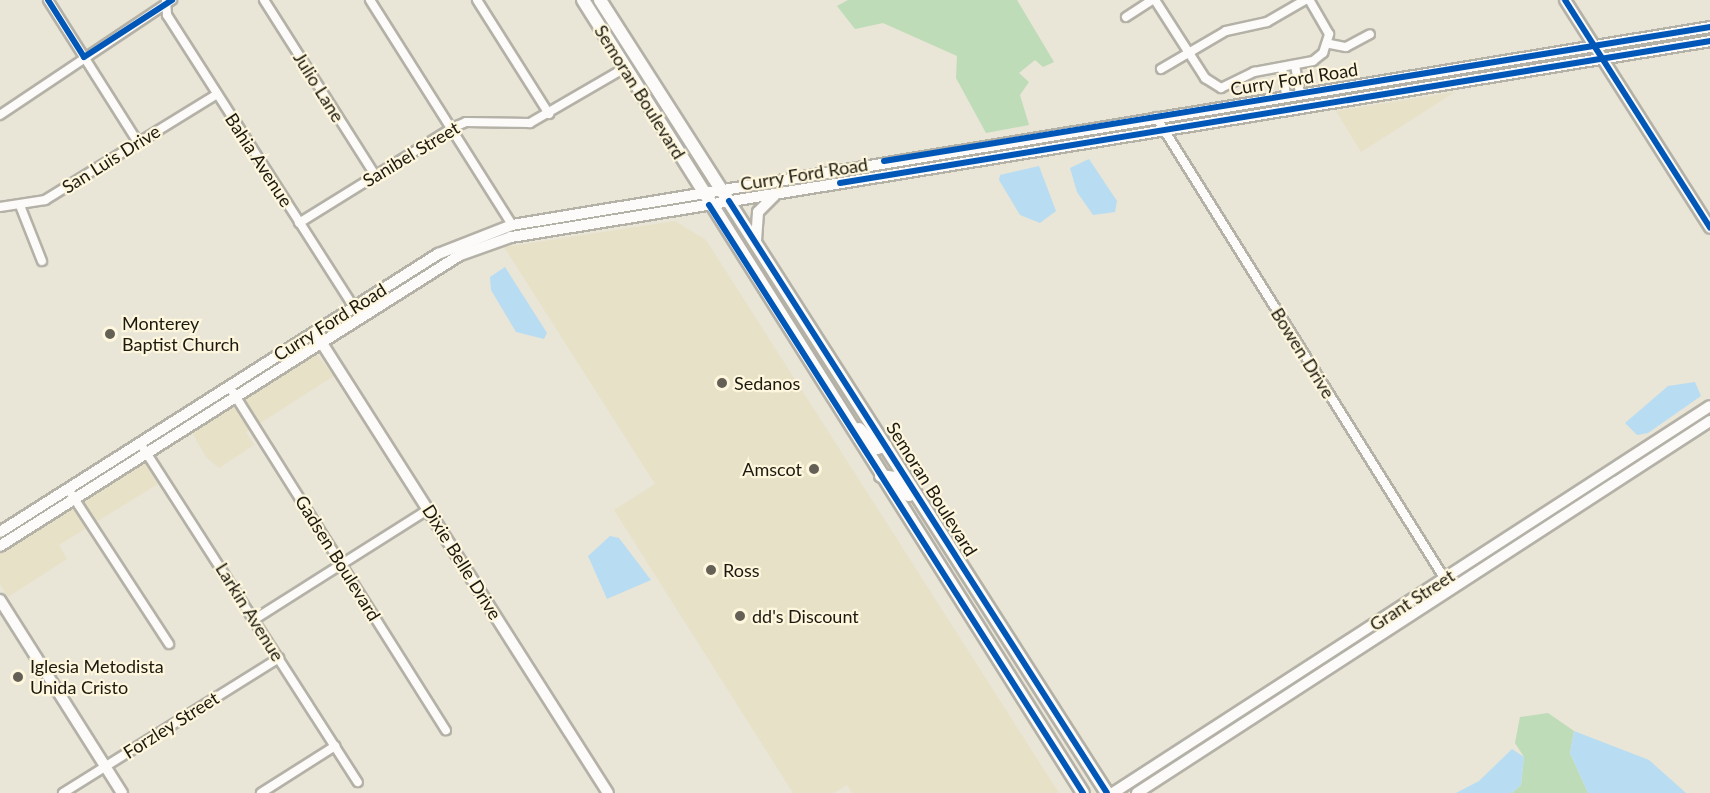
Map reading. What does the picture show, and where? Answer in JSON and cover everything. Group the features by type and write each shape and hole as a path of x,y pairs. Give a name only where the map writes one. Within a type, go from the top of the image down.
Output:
{"main road":[{"name":"Semoran Boulevard","path":"583,0 700,191 1083,793"},
{"name":"Semoran Boulevard","path":"600,0 1107,793"},
{"path":"1565,0 1710,228"},
{"name":"Curry Ford Road","path":"0,532 438,254 512,225 700,191 1710,27"},
{"path":"1662,49 1710,36"},
{"name":"Curry Ford Road","path":"0,546 460,255 535,232 1710,41"},
{"path":"1385,93 1433,80 1441,70"},
{"path":"1305,107 1316,96 1404,76"},
{"path":"1225,120 1284,104 1300,93"},
{"path":"969,162 979,152 1046,135"},
{"path":"878,177 954,158 963,148"},
{"path":"756,242 758,212 779,193"},
{"path":"460,255 512,225"},
{"name":"Dixie Belle Drive","path":"315,331 608,793"},
{"name":"Grant Street","path":"1113,793 1710,406"},
{"path":"846,420 877,448 886,446"},
{"name":"Grant Street","path":"1137,793 1710,421"},
{"path":"881,476 899,481 952,564 966,571"},
{"path":"0,600 122,793"},
{"path":"987,642 1004,656 1023,661"}],"street":[{"path":"48,0 137,141"},
{"name":"Julio Lane","path":"264,0 375,175"},
{"path":"370,0 512,225"},
{"path":"477,0 549,114"},
{"path":"1126,17 1154,0 1205,78 1221,88 1254,72 1313,61 1330,44"},
{"path":"1161,69 1226,31 1267,22 1305,0"},
{"path":"1309,0 1330,44"},
{"path":"0,115 168,1"},
{"name":"Bahia Avenue","path":"168,1 167,15 360,317"},
{"path":"1330,44 1346,47 1370,34"},
{"path":"1295,65 1300,93"},
{"path":"1282,67 1286,96"},
{"name":"Sanibel Street","path":"299,223 452,128 474,121 530,123 626,68"},
{"name":"San Luis Drive","path":"0,207 21,208 45,200 137,141 217,94"},
{"name":"Bowen Drive","path":"1156,117 1450,589"},
{"path":"21,208 42,261"},
{"name":"Curry Ford Road","path":"254,370 261,380"},
{"name":"Gadsen Boulevard","path":"229,386 446,730"},
{"name":"Larkin Avenue","path":"140,443 149,451 358,782"},
{"path":"68,489 77,497 169,644"},
{"path":"255,619 429,509"},
{"path":"1514,533 1521,543"},
{"path":"1374,624 1380,634"},
{"path":"1359,634 1365,644"},
{"name":"Forzley Street","path":"63,793 279,658"},
{"path":"1281,684 1288,694"},
{"path":"1213,728 1220,738"},
{"path":"261,793 335,746"}],"shaded area":[{"path":"1455,92 1361,152 1336,111"},
{"path":"675,221 706,240 1059,793 852,793 847,785 834,793 793,793 614,510 655,484 504,247"},
{"path":"315,352 334,376 246,432 254,445 219,468 206,457 191,431"},
{"path":"144,461 158,484 59,545 67,559 8,597 0,584 0,554"}],"green space":[{"path":"848,0 1017,0 1054,62 1043,67 1035,60 1019,73 1029,82 1020,95 1029,125 986,133 956,78 957,56 883,23 855,29 837,6"},
{"path":"1548,713 1574,731 1570,753 1588,793 1512,793 1521,785 1524,757 1515,743 1520,717"}],"water":[{"path":"1089,159 1117,201 1115,212 1093,215 1077,192 1070,168"},
{"path":"1039,166 1056,211 1040,223 1020,215 999,180 1000,175"},
{"path":"505,267 547,333 544,339 516,332 491,290 490,277"},
{"path":"1695,382 1701,396 1648,433 1637,435 1625,423 1668,386"},
{"path":"610,536 619,538 651,580 607,599 588,556"},
{"path":"1574,731 1649,760 1686,793 1588,793 1570,753"},
{"path":"1512,749 1524,757 1521,785 1512,793 1456,793 1479,781"}],"cycle path":[{"path":"48,0 84,57 172,0"},
{"path":"1565,0 1710,228"},
{"path":"884,161 1710,27"},
{"path":"840,183 1710,41"},
{"path":"729,201 1107,793"},
{"path":"709,205 1083,793"}],"place":[{"name":"Monterey Baptist Church","path":"110,334"},
{"name":"Sedanos","path":"722,383"},
{"name":"Amscot","path":"814,469"},
{"name":"Ross","path":"711,570"},
{"name":"dd's Discount","path":"740,616"},
{"name":"Iglesia Metodista Unida Cristo","path":"18,677"}]}
